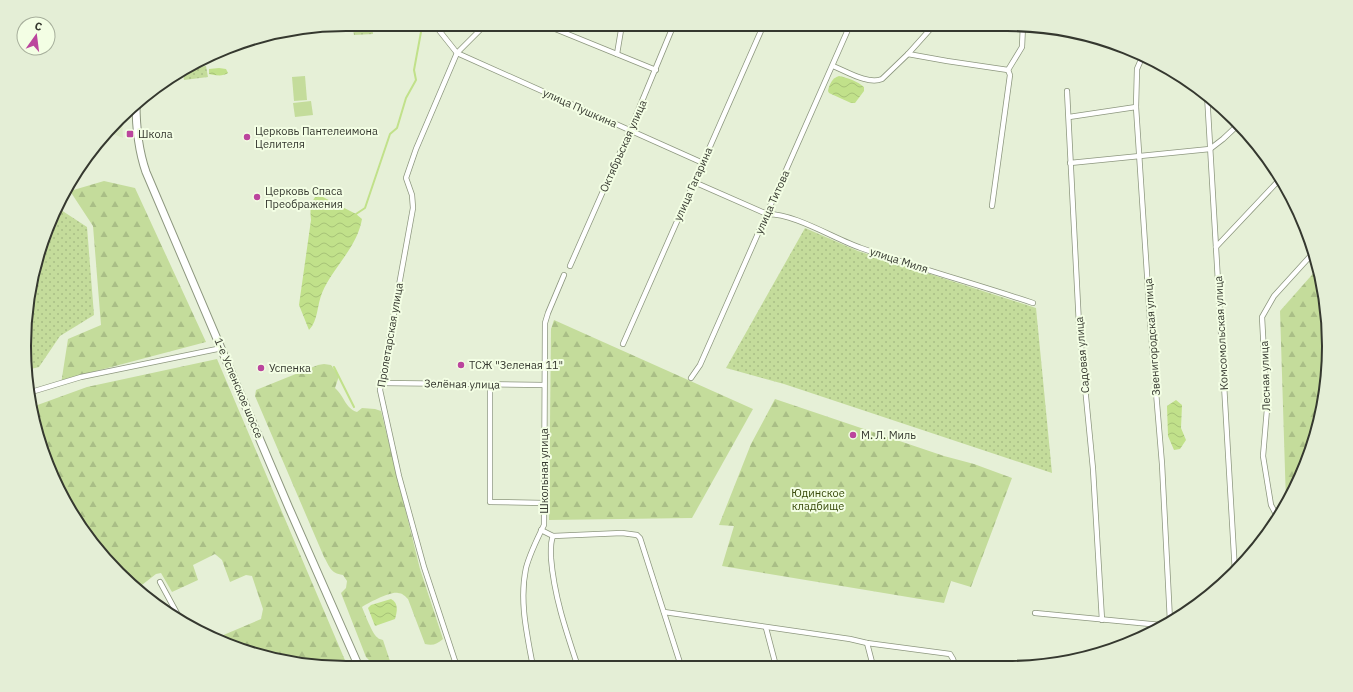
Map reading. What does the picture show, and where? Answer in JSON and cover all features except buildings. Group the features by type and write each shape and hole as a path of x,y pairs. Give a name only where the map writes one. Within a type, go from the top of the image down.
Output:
{"main road":[{"name":"1-е Успенское шоссе","path":"136,111 136,128 142,159 289,508 356,661"}],"street":[{"path":"440,31 457,53 479,31"},
{"path":"560,31 656,70"},
{"path":"617,54 621,31"},
{"name":"Октябрьская улица","path":"570,266 656,70 671,31"},
{"name":"улица Гагарина","path":"623,344 761,31"},
{"name":"улица Титова","path":"691,378 700,365 847,31"},
{"path":"833,66 876,82 887,76 929,31"},
{"path":"1008,70 1022,47 1023,32"},
{"name":"улица Пушкина","path":"457,53 703,163"},
{"name":"Пролетарская улица","path":"455,661 424,567 380,390 412,208 412,195 406,178 416,149 457,53"},
{"path":"908,54 1008,70"},
{"name":"Звенигородская улица","path":"1140,60 1137,69 1136,107 1150,320 1162,464 1170,616"},
{"path":"992,206 1010,75 1008,70"},
{"name":"Садовая улица","path":"1067,91 1079,325 1093,469 1102,620"},
{"name":"Комсомольская улица","path":"1207,103 1235,564"},
{"path":"1068,117 1136,107"},
{"path":"1070,162 1210,149 1235,128"},
{"path":"694,182 767,214"},
{"path":"1216,247 1276,183"},
{"name":"улица Миля","path":"767,214 774,213 794,219 860,248 1033,302"},
{"name":"Лесная улица","path":"1275,512 1271,505 1263,456 1267,409 1262,317 1274,296 1309,258"},
{"name":"Школьная улица","path":"533,661 525,623 523,603 526,568 531,552 544,524 545,324 564,275"},
{"path":"35,391 81,377 222,348"},
{"name":"Зелёная улица","path":"381,383 544,386"},
{"path":"490,385 490,502 544,503"},
{"path":"541,530 553,536 622,532 637,535 640,538 679,661"},
{"path":"553,536 550,542 552,573 557,603 576,661"},
{"path":"160,582 176,611"},
{"path":"664,612 950,654 953,661"},
{"path":"1035,613 1153,625"},
{"path":"766,628 775,661"},
{"path":"867,643 872,661"}],"shaded area":[{"path":"122,124 123,138 113,134"}],"green space":[{"path":"353,31 373,31 373,34 354,35"},
{"path":"206,66 208,77 184,80 183,76 200,67"},
{"path":"305,76 307,100 294,101 292,77"},
{"path":"311,101 313,115 295,117 293,103"},
{"path":"104,181 135,188 206,342 81,375 61,384 68,339 101,325 93,226 71,192 72,191"},
{"path":"62,210 87,227 94,315 60,336 39,367 32,369 31,346 34,305 42,264"},
{"path":"805,228 858,251 1036,308 1052,473 784,384 726,368"},
{"path":"1313,273 1321,325 1322,346 1319,387 1311,428 1298,467 1286,493 1280,311"},
{"path":"554,320 753,409 692,518 549,520 551,329"},
{"path":"217,359 345,661 285,655 264,650 222,636 261,619 263,609 252,576 246,575 230,582 222,560 215,554 193,565 198,580 172,592 161,573 156,574 141,586 123,569 96,538 73,504 55,467 42,428 37,407 37,405 87,387"},
{"path":"318,365 331,365 339,376 335,388 350,408 357,412 362,408 381,411 420,569 443,639 435,644 425,644 408,599 402,594 395,593 380,598 362,607 373,632 378,638 383,640 390,661 370,661 366,657 341,593 346,588 347,581 343,575 335,573 331,569 324,557 255,396 256,390"},
{"name":"Юдинское кладбище","path":"775,399 944,456 974,464 1012,478 971,587 951,581 944,603 722,566 734,526 719,525 751,444"}],"water":[{"path":"209,69 226,69 228,73 221,75 209,74"},
{"path":"839,76 852,80 864,87 864,91 855,103 851,103 829,93 828,91 831,82 834,78"},
{"path":"321,196 356,214 362,219 355,239 322,293 316,318 309,330 299,305 311,220 311,205 315,197"},
{"path":"1176,400 1182,405 1181,428 1186,440 1180,449 1174,450 1168,436 1167,406"},
{"path":"391,599 396,605 397,611 395,619 375,626 368,608 371,605"}],"waterway":[{"path":"356,214 365,208 390,134 397,128 406,98 416,80 414,70 421,31"},
{"path":"334,367 354,407"}],"place":[{"name":"Школа","path":"130,134"},
{"name":"Церковь Пантелеимона Целителя","path":"247,137"},
{"name":"Церковь Спаса Преображения","path":"257,197"},
{"name":"ТСЖ \"Зеленая 11\"","path":"461,365"},
{"name":"Успенка","path":"261,368"},
{"name":"М. Л. Миль","path":"853,435"}]}
